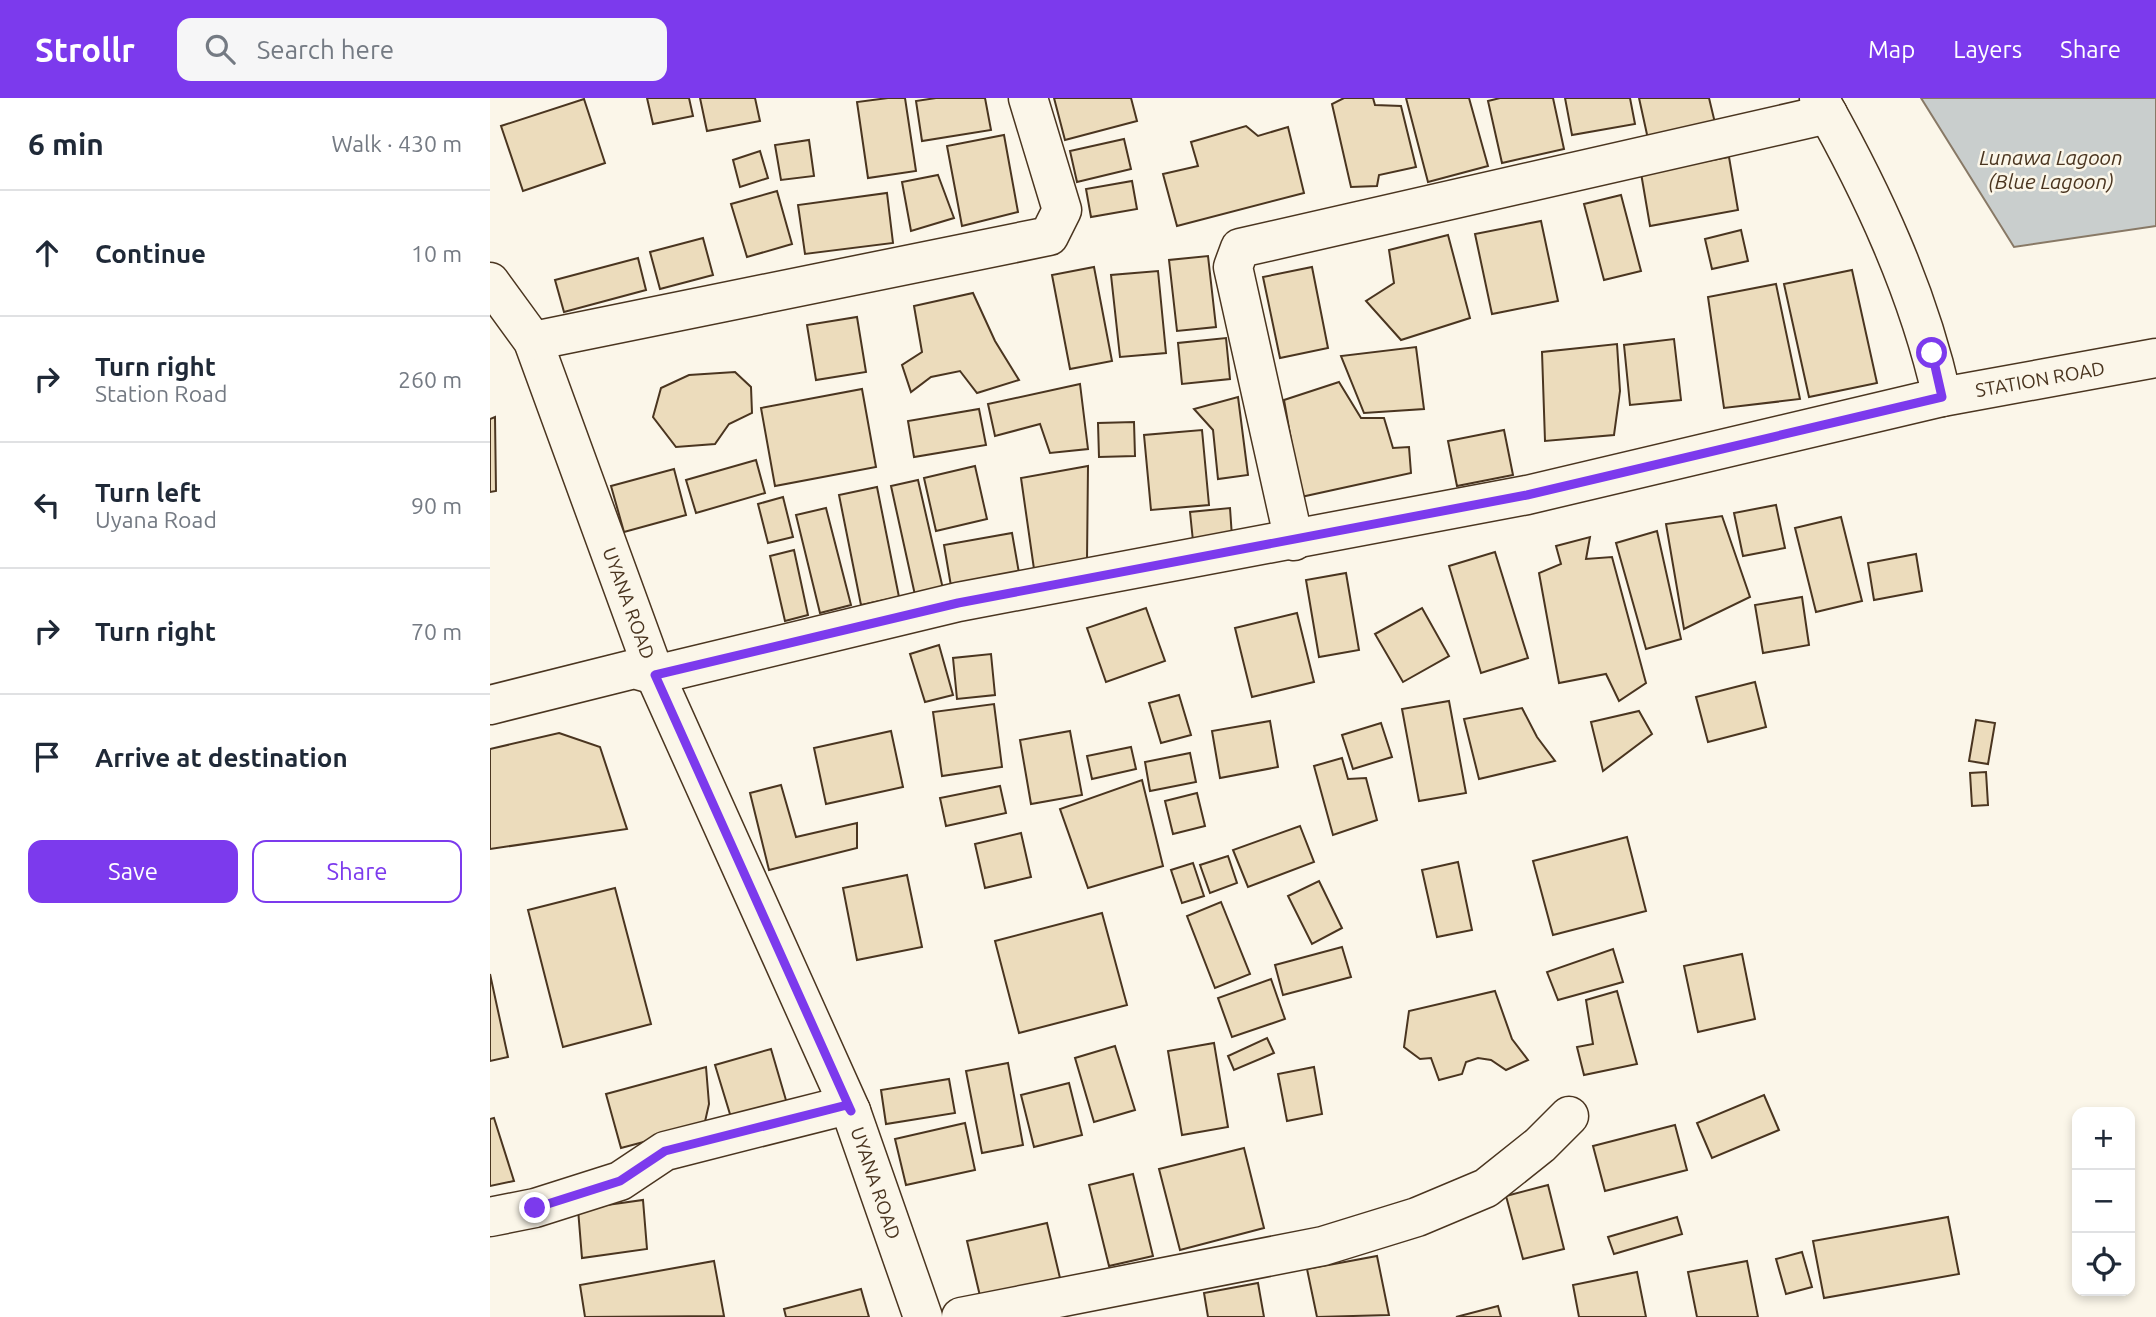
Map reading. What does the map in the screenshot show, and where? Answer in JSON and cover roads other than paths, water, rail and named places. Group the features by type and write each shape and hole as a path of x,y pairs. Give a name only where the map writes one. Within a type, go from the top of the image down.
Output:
{"street":[{"path":"533,341 1049,236 1062,210 1028,98"},
{"path":"1294,541 1233,267 1240,248 1824,106 1857,167 1907,278 1932,353 1942,397"},
{"name":"UYANA ROAD","path":"490,282 533,341 655,675 851,1111 923,1317"},
{"name":"STATION ROAD","path":"490,705 634,669 655,675 958,603 1527,495 1942,397 2156,358"},
{"path":"490,1217 535,1208 620,1181 665,1151 847,1105 851,1111"},
{"path":"961,1317 1323,1247 1417,1217 1486,1188 1540,1145 1569,1116"}],"water":[{"name":"Lunawa Lagoon (Blue Lagoon)","path":"1921,98 2156,98 2156,226 2014,247"}]}
